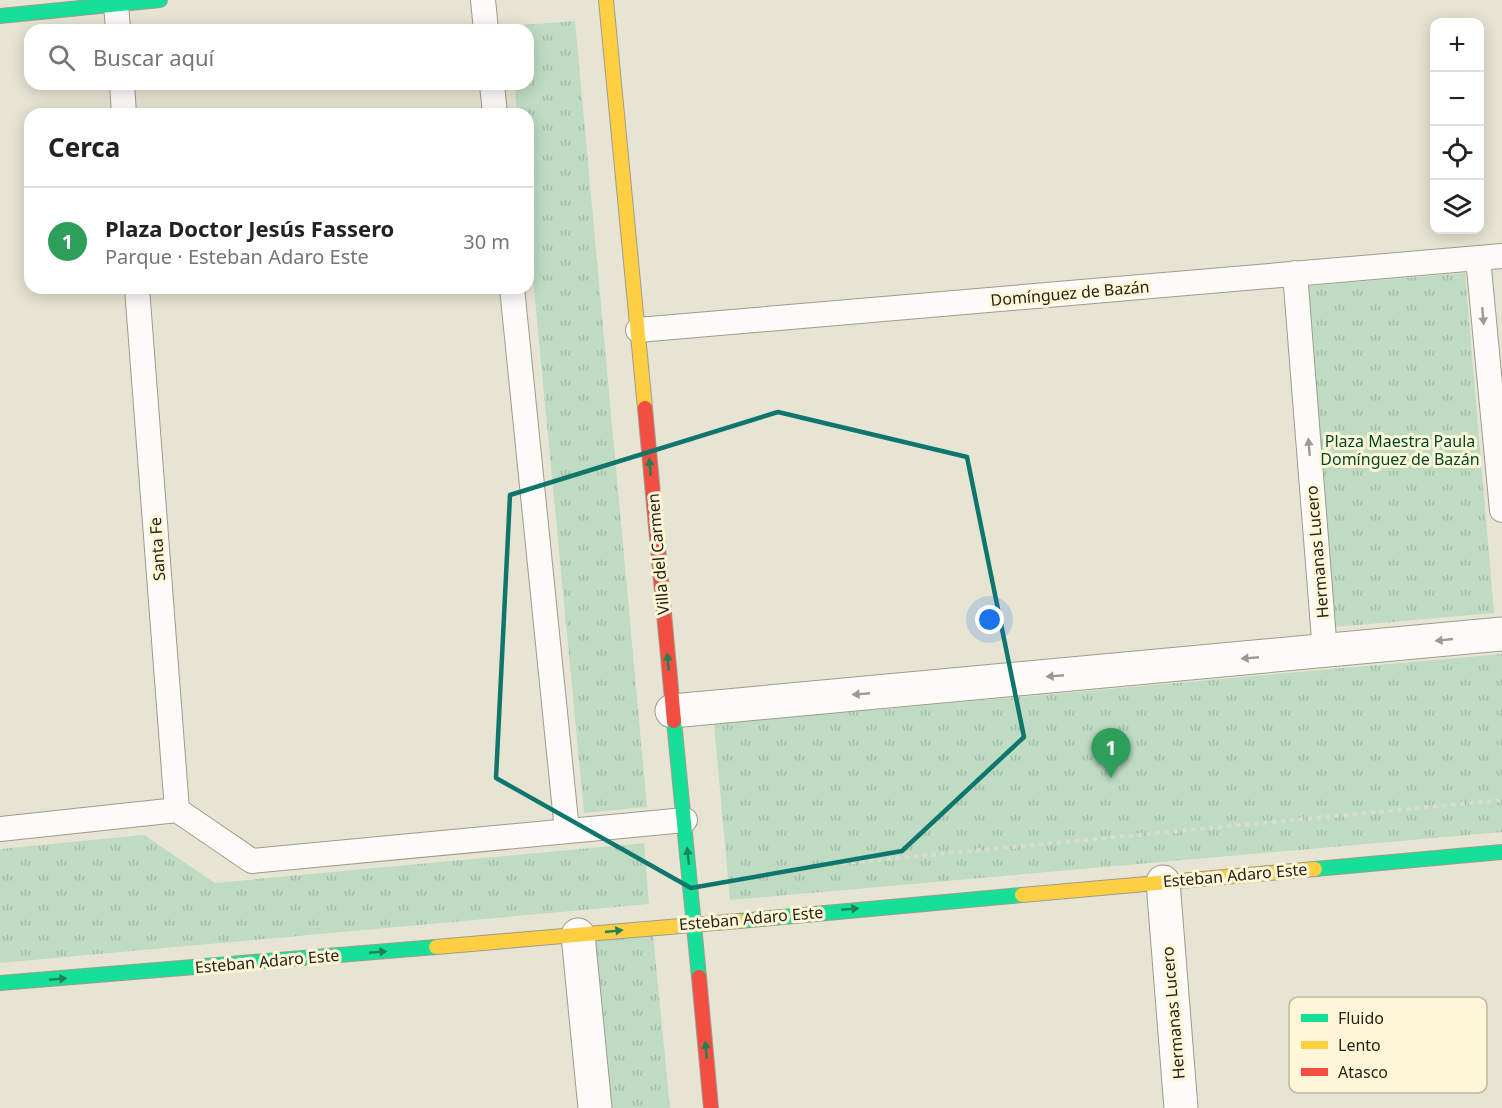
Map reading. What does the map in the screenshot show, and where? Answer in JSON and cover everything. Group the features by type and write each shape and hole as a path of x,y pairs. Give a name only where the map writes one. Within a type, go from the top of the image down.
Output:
{"street":[{"path":"0,16 38,6 116,11 160,0"},
{"name":"Villa del Carmen","path":"606,0 711,1108"},
{"path":"672,711 1502,634"},
{"name":"Esteban Adaro Este","path":"0,983 578,935 1502,852"},
{"name":"Hermanas Lucero","path":"1162,882 1181,1108"},
{"path":"578,935 594,1108"}],"lane":[{"path":"483,0 485,24"},
{"path":"122,90 124,108"},
{"path":"493,90 494,108"},
{"name":"Domínguez de Bazán","path":"638,330 1502,256"},
{"path":"1478,258 1502,510"},
{"name":"Hermanas Lucero","path":"1295,273 1325,651"},
{"name":"Santa Fe","path":"137,294 177,810"},
{"path":"513,294 567,831"},
{"path":"0,829 177,810 252,861 685,820"}],"path":[{"path":"691,887 814,866 1502,800"}],"highlighted area":[{"path":"778,412 967,457 1024,737 902,851 691,888 496,778 510,495"}],"green space":[{"path":"575,21 647,807 584,813 534,289 534,108 517,108 515,90 534,90 534,24"},
{"name":"Plaza Maestra Paula Domínguez de Bazán","path":"1465,273 1494,613 1335,627 1306,286"},
{"path":"1502,654 1502,832 730,900 714,724"},
{"path":"144,835 215,883 644,843 649,904 0,963 0,849"},
{"path":"653,934 670,1108 611,1108 595,939"}],"traffic: fast":[{"path":"0,16 160,0"},
{"path":"674,721 699,977"},
{"path":"1315,869 1502,852"},
{"path":"739,921 1022,895"},
{"path":"0,983 436,947"}],"traffic: slow":[{"path":"606,0 645,408"},
{"path":"1022,895 1315,869"},
{"path":"436,947 739,921"}],"traffic: jam":[{"path":"645,408 674,721"},
{"path":"699,977 711,1108"}],"place":[{"name":"Plaza Doctor Jesús Fassero","path":"1111,778"}]}
